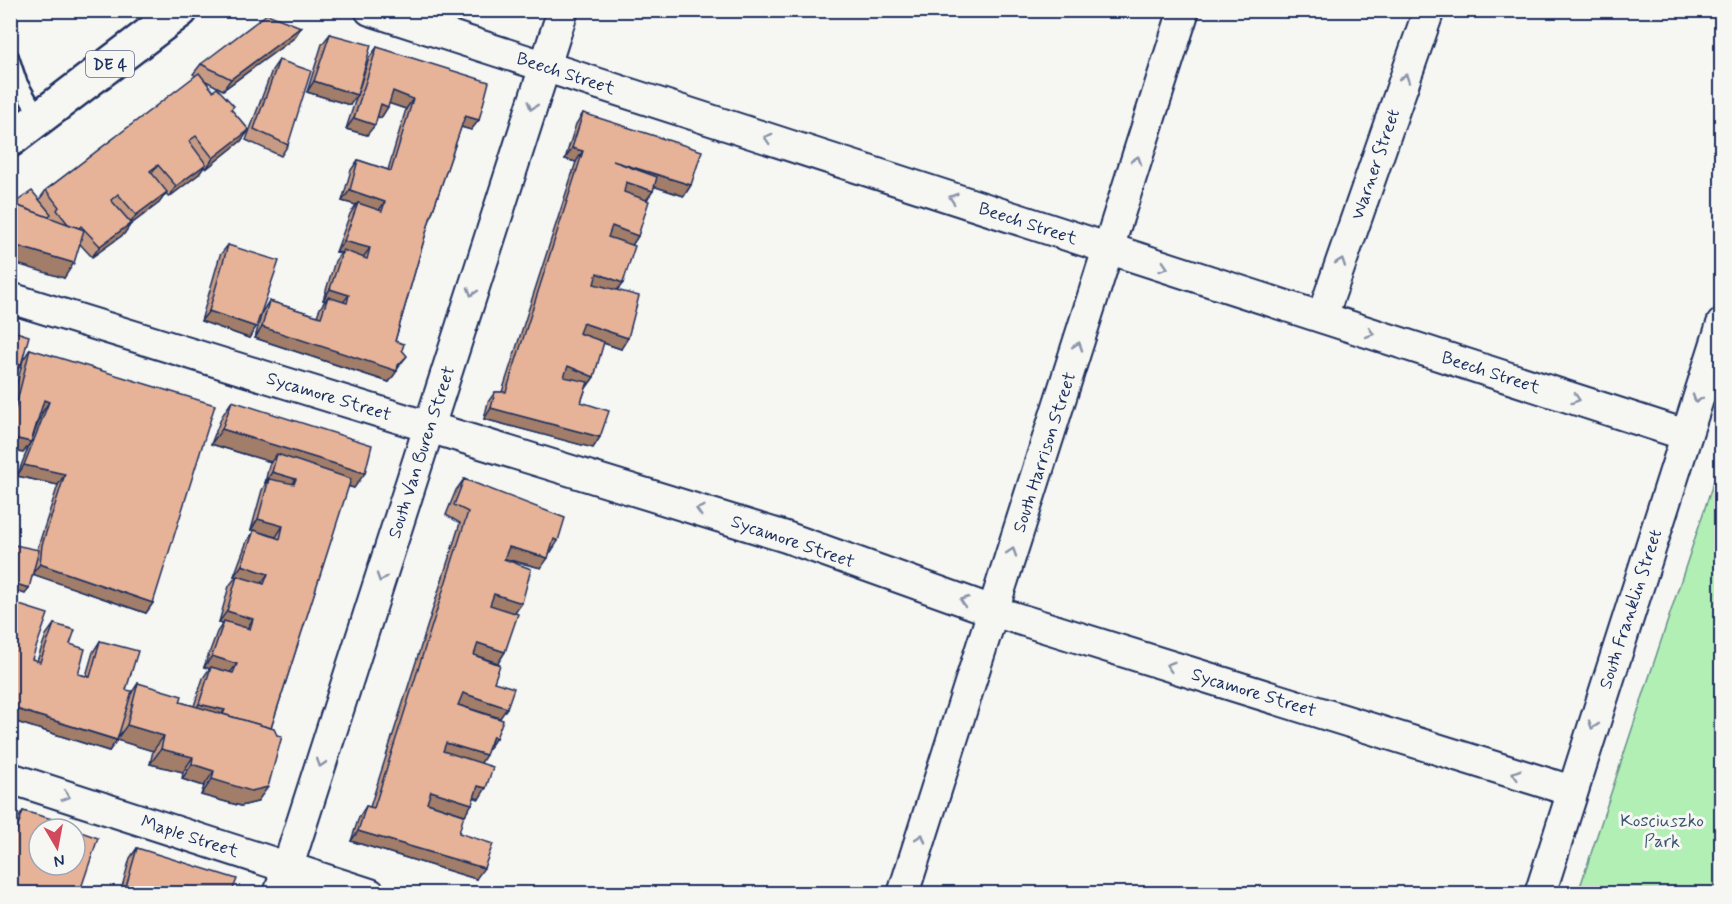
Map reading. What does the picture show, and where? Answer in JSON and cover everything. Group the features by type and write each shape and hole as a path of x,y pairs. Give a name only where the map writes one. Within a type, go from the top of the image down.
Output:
{"main road":[{"name":"DE 4","path":"10,140 181,10"}],"street":[{"name":"South Van Buren Street","path":"284,880 563,10"},
{"name":"South Harrison Street","path":"903,894 1184,10"},
{"name":"Warner Street","path":"1322,317 1429,10"},
{"name":"Beech Street","path":"380,12 1686,435"},
{"name":"Sycamore Street","path":"10,298 786,537 993,611 1572,791"},
{"name":"South Franklin Street","path":"1540,894 1722,324"},
{"name":"Maple Street","path":"10,778 284,880 370,894"}],"lane":[{"path":"10,56 19,83 39,118"}],"green space":[{"name":"Kosciuszko Park","path":"1721,459 1721,893 1578,893"}],"building":[{"path":"267,14 301,27 231,79 201,64"},
{"path":"330,34 371,45 357,95 314,81"},
{"path":"377,47 489,82 479,120 465,116 430,219 395,341 404,344 402,350 407,356 398,365 397,371 262,327 269,301 321,317 328,297 347,303 349,295 330,289 343,250 367,259 370,248 344,241 358,203 382,211 385,202 350,190 358,160 391,171 413,99 393,91 388,107 381,104 375,125 354,118"},
{"path":"279,60 311,71 288,145 254,129"},
{"path":"199,73 213,91 217,88 234,106 231,109 249,130 213,158 196,136 189,141 206,164 176,186 158,165 150,171 167,192 136,215 118,194 111,200 131,223 100,246 81,226 79,228 68,224 46,190"},
{"path":"583,113 702,151 691,185 613,161 657,177 653,191 626,182 624,192 649,201 638,236 612,226 608,237 635,246 623,283 597,273 594,284 639,296 628,338 583,323 579,333 604,342 594,377 568,366 564,377 588,382 581,402 609,411 600,437 491,408 495,392 506,392 583,151 572,148"},
{"path":"32,191 51,214 48,217 13,204"},
{"path":"10,203 84,230 74,263 10,244"},
{"path":"228,245 279,261 256,327 209,311"},
{"path":"10,330 29,336 21,365 10,362"},
{"path":"30,349 215,405 153,603 40,564 42,545 65,474 24,465 49,402 44,400 31,442 10,437"},
{"path":"232,401 372,445 365,473 222,429"},
{"path":"277,454 351,479 271,728 223,714 225,710 199,704 211,667 233,673 237,664 212,656 224,621 250,629 253,619 227,611 237,576 264,584 268,574 242,565 254,530 280,539 283,526 258,519 269,479 294,484 296,479 272,472"},
{"path":"464,479 565,518 558,541 554,539 548,558 509,547 504,559 531,569 522,603 494,594 490,605 518,614 505,652 478,643 474,655 500,665 494,682 514,688 507,708 463,693 458,705 503,720 496,738 493,736 486,755 446,743 443,751 493,767 486,788 478,786 472,804 431,791 427,803 464,815 459,833 493,844 484,868 358,831 366,806 374,808 468,512 454,505"},
{"path":"10,544 39,550 29,588 10,582"},
{"path":"13,603 48,614 32,659 40,662 54,624 75,630 70,644 85,649 78,674 90,677 100,641 138,651 126,690 132,691 117,740 10,707 10,610"},
{"path":"138,683 182,696 180,702 274,729 277,735 282,736 268,787 251,791 212,779 214,771 192,764 193,757 161,749 164,736 127,725"},
{"path":"23,811 45,817 27,817 27,877 85,877 79,894 10,894 10,850"},
{"path":"87,834 98,838 87,870"},
{"path":"137,848 237,879 231,894 147,894 126,887"}]}
